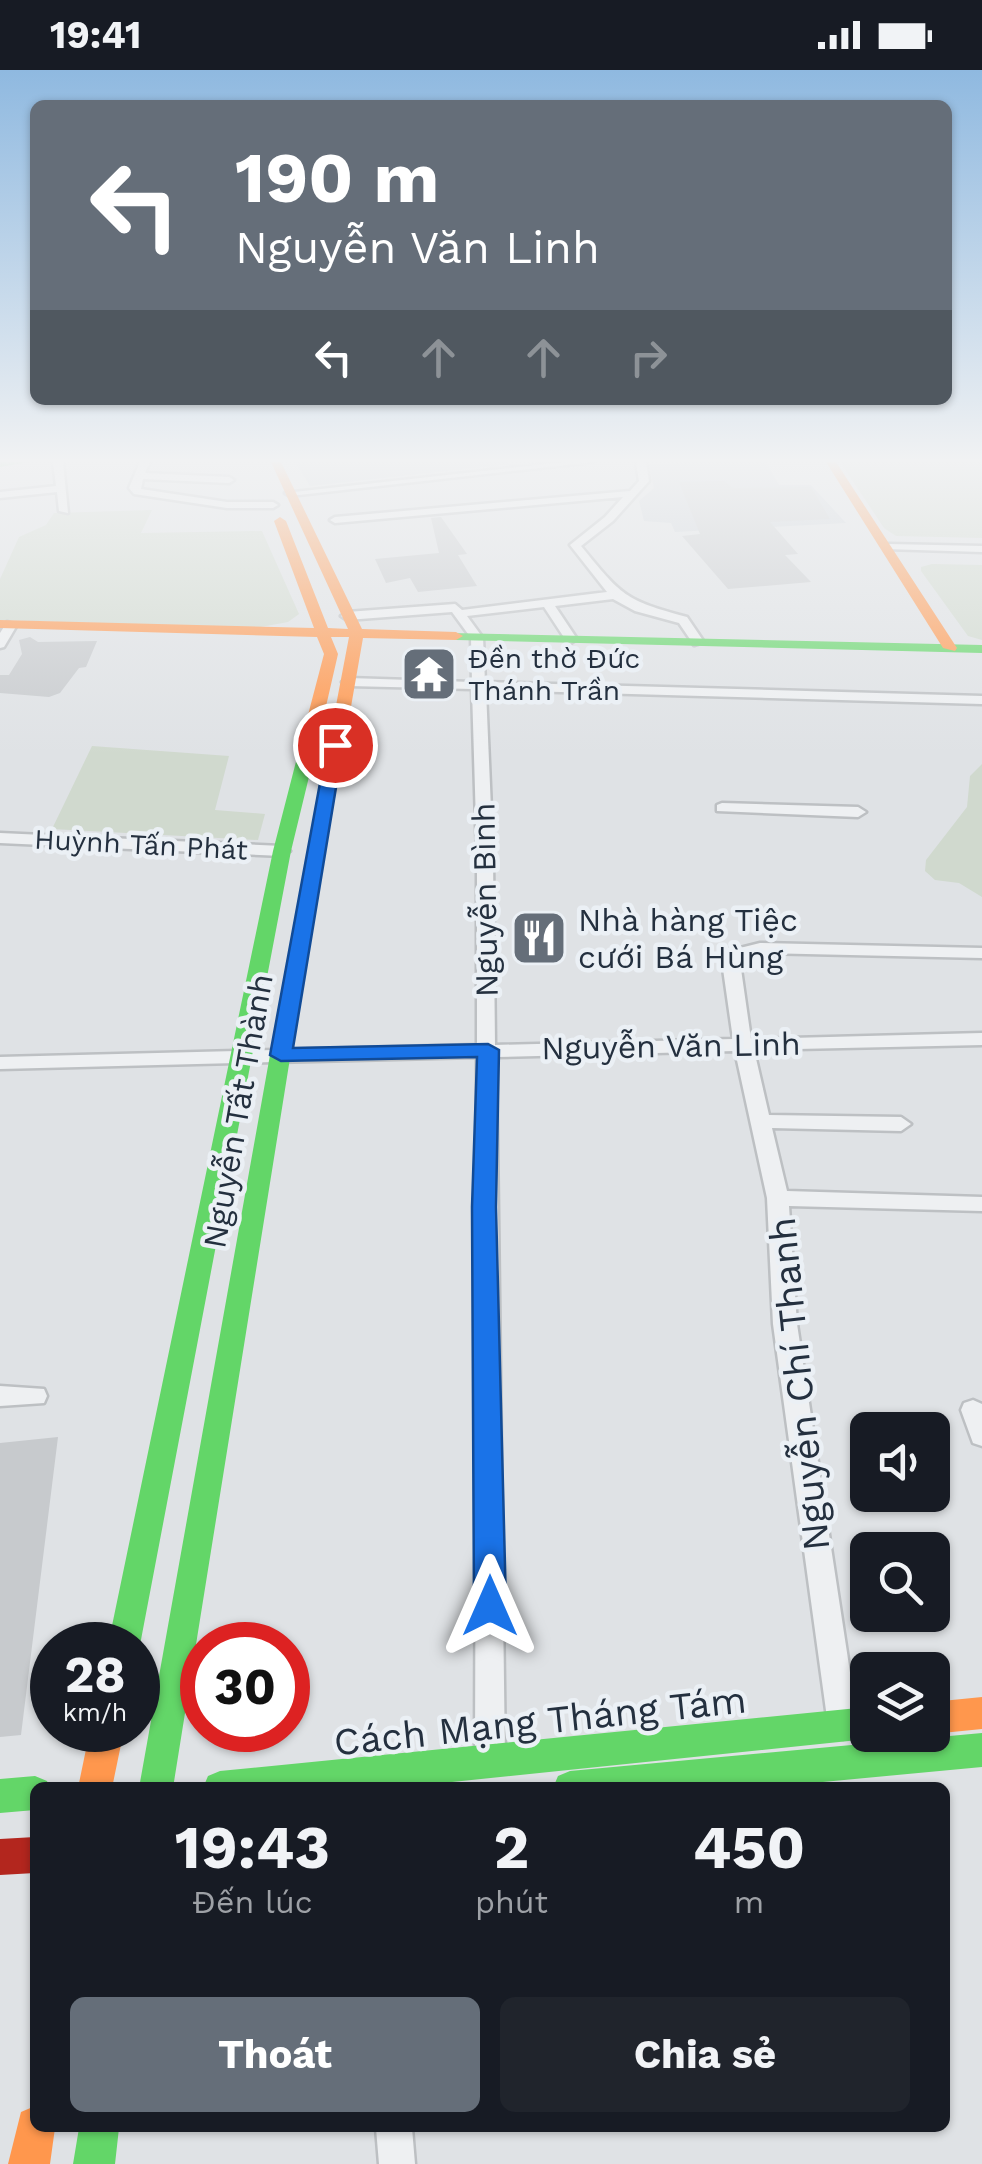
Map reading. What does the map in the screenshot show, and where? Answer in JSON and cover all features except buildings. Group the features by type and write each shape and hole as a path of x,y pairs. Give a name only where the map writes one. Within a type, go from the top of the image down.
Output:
{"main road":[{"name":"Nguyễn Tất Thành","path":"129,1622 282,851 330,654 302,560"},
{"name":"Nguyễn Tất Thành","path":"157,1782 328,776 350,682 352,625 316,560"},
{"path":"897,560 950,648"},
{"path":"4,631 326,632 352,625 477,638 982,649"},
{"path":"950,1716 982,1713"},
{"name":"Cách Mạng Tháng Tám","path":"282,1782 850,1725"},
{"name":"Cách Mạng Tháng Tám","path":"635,1782 982,1750"},
{"path":"96,1782 102,1752"},
{"path":"0,1796 30,1793"},
{"path":"0,1858 30,1855"},
{"path":"29,2164 34,2132"},
{"path":"94,2164 98,2132"}],"street":[{"path":"587,560 616,595 638,608 683,620 698,642"},
{"path":"352,625 445,607 463,613 616,595"},
{"path":"546,603 572,640"},
{"path":"463,613 477,638"},
{"name":"Nguyễn Bình","path":"477,638 488,1050 484,1207 490,1762"},
{"path":"350,682 982,700"},
{"path":"722,808 858,812"},
{"name":"Huỳnh Tấn Phát","path":"0,838 282,851"},
{"name":"Nguyễn Chí Thanh","path":"850,1695 785,1324 778,1198 743,1045 731,962 746,950 870,948 982,954"},
{"name":"Nguyễn Văn Linh","path":"0,1063 982,1039"},
{"path":"760,1121 901,1124"},
{"path":"778,1198 982,1204"},
{"path":"0,1396 35,1396"},
{"path":"974,1410 982,1436"},
{"path":"394,2132 397,2164"}],"shaded area":[{"path":"9,560 275,560 299,614 288,622 255,628 0,620 0,579"},
{"path":"982,565 982,640 968,636 921,571 921,567"},
{"path":"92,746 229,756 215,810 265,814 258,840 52,829"},
{"path":"982,764 982,897 959,883 935,880 925,871 926,860 967,807 970,776"}],"traffic: fast":[{"path":"456,636 982,649"},
{"path":"129,1622 282,851 316,715"},
{"path":"157,1782 285,1027"},
{"path":"280,1782 850,1725"},
{"path":"635,1782 982,1750"},
{"path":"0,1796 30,1793"},
{"path":"94,2164 98,2132"}],"traffic: slow":[{"path":"295,560 331,654 316,715"},
{"path":"285,1027 357,634 322,560"},
{"path":"894,560 950,648"},
{"path":"0,624 456,636"},
{"path":"950,1716 982,1713"},
{"path":"96,1782 102,1752"},
{"path":"29,2164 34,2132"}],"traffic: jam":[{"path":"0,1857 30,1855"}],"place":[{"name":"Đền thờ Đức Thánh Trần","path":"429,674"},
{"name":"Nhà hàng Tiệc cưới Bá Hùng","path":"539,938"}],"route":[{"path":"335,745 281,1055 488,1050 484,1207 490,1606"}]}
